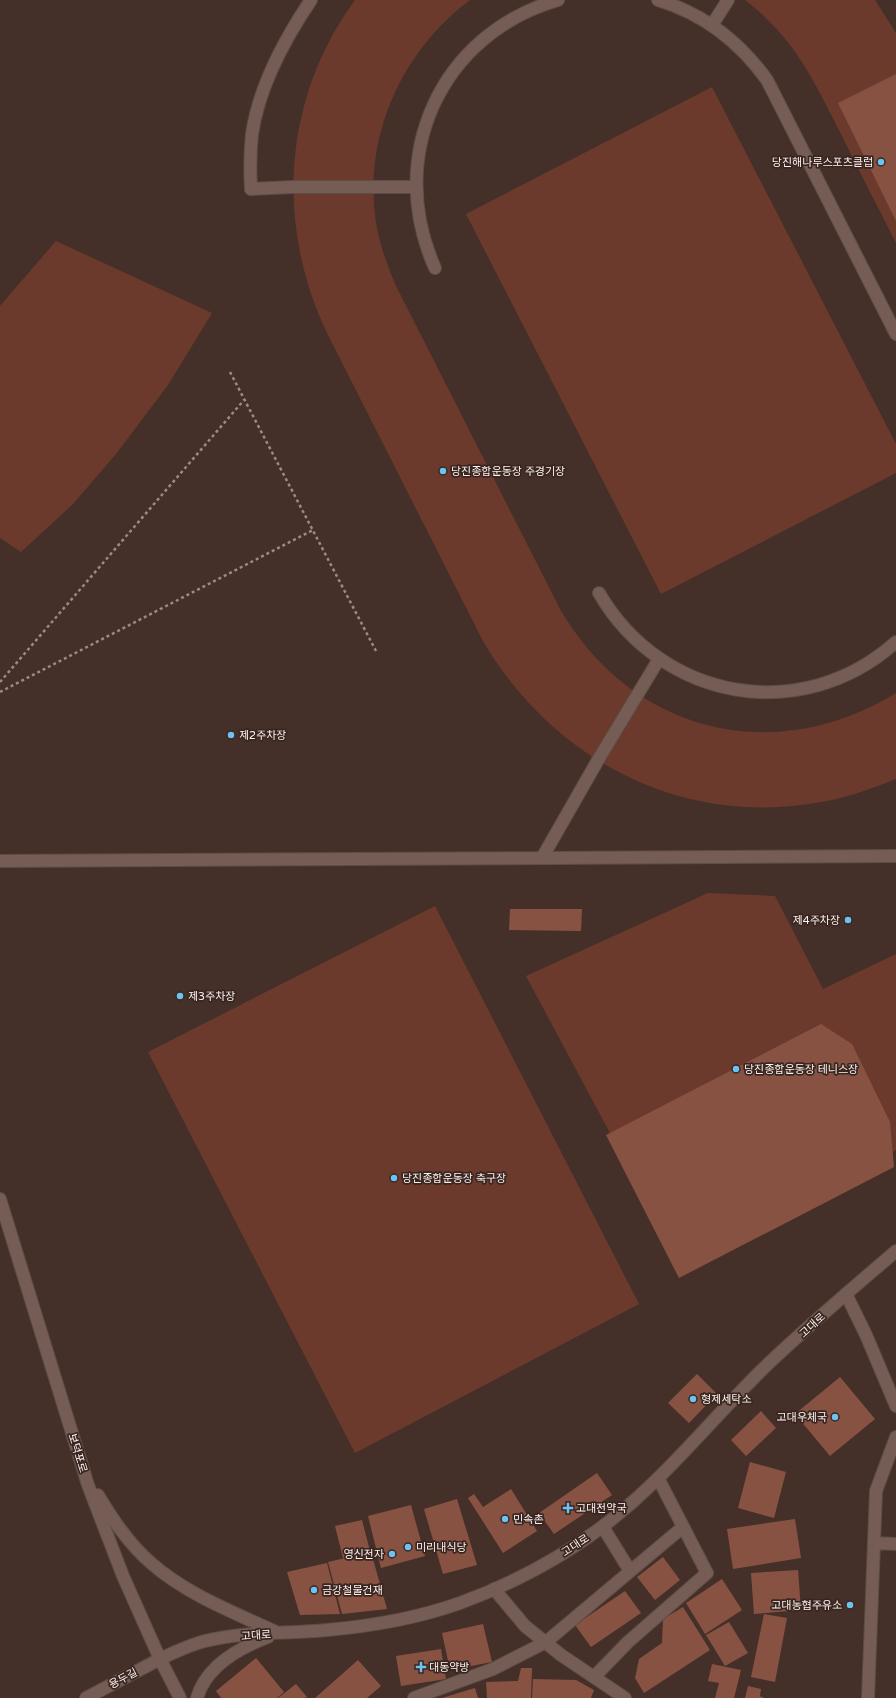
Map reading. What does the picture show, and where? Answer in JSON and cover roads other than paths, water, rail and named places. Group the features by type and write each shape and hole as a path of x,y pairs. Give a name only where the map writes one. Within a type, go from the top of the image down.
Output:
{"street":[{"path":"311,0 290,33 277,59 257,109 252,134 250,159 251,189 293,187 416,187"},
{"path":"435,268 421,228 416,187 421,139 438,94 458,65 477,45 498,27 528,10 558,0"},
{"path":"658,0 684,9 712,25 741,48 767,80 896,334"},
{"path":"712,25 728,0"},
{"path":"599,593 632,638 659,659 684,674 716,686 743,691 778,692 812,687 839,678 870,662 896,642"},
{"path":"542,858 598,760 659,659"},
{"path":"0,861 896,856"},
{"name":"보덕포로","path":"0,1199 84,1472 123,1576 160,1659 180,1698"},
{"name":"고대로","path":"160,1659 184,1648 205,1641 227,1637 358,1627 426,1613 459,1603 494,1589 551,1561 603,1527 628,1507 768,1364 896,1251"},
{"path":"846,1294 866,1335 896,1406"},
{"path":"868,1698 876,1491 896,1437"},
{"path":"84,1472 114,1520 129,1540 151,1563 177,1582 216,1604 279,1633"},
{"path":"594,1677 628,1642 707,1573 658,1478"},
{"path":"603,1527 630,1571"},
{"path":"414,1698 492,1669 546,1642 683,1527"},
{"path":"874,1543 896,1544"},
{"path":"494,1589 525,1626 561,1655 625,1698"},
{"path":"197,1698 204,1680 224,1660 247,1646 279,1633"},
{"name":"용두길","path":"86,1698 160,1659"}],"place":[{"name":"당진해나루스포츠클럽","path":"881,162"},
{"name":"당진종합운동장 주경기장","path":"443,471"},
{"name":"제2주차장","path":"231,735"},
{"name":"제4주차장","path":"848,920"},
{"name":"제3주차장","path":"180,996"},
{"name":"당진종합운동장 테니스장","path":"736,1069"},
{"name":"당진종합운동장 축구장","path":"394,1178"},
{"name":"형제세탁소","path":"693,1399"},
{"name":"고대우체국","path":"835,1417"},
{"name":"고대전약국","path":"568,1508"},
{"name":"민속촌","path":"505,1519"},
{"name":"미리내식당","path":"408,1547"},
{"name":"영신전자","path":"392,1554"},
{"name":"금강철물건재","path":"314,1590"},
{"name":"고대농협주유소","path":"850,1605"},
{"name":"대동약방","path":"421,1667"}]}
